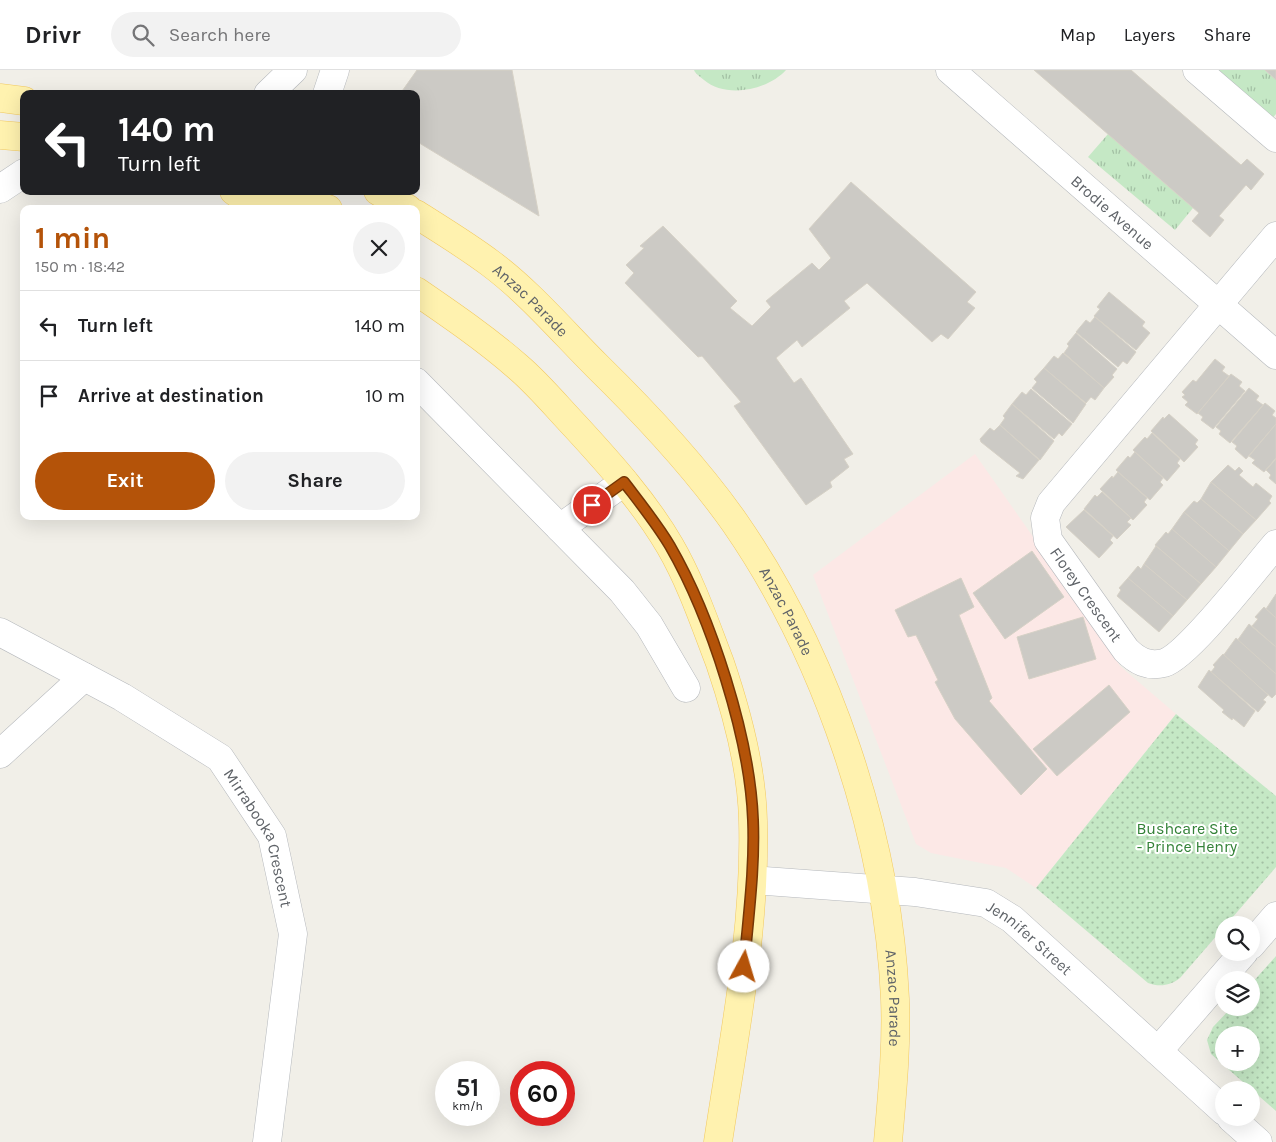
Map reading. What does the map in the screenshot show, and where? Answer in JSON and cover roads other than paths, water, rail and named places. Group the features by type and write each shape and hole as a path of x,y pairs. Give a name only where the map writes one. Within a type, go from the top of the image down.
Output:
{"main road":[{"path":"0,98 20,100"},
{"path":"0,135 20,137"},
{"path":"240,195 245,199 264,204 283,203 298,195 319,205"},
{"path":"385,195 401,205"},
{"name":"Anzac Parade","path":"420,217 491,264 525,294 656,425 736,524 781,599 835,714 863,806 882,890 895,997 888,1142"},
{"path":"420,294 478,335 520,369 575,425 624,482 670,546 695,600 726,681 743,748 750,792 753,819 753,880 744,967 718,1142"}],"street":[{"path":"272,90 293,70"},
{"path":"328,90 335,70"},
{"name":"Brodie Avenue","path":"950,70 1276,355"},
{"path":"1197,70 1276,138"},
{"path":"0,189 20,176"},
{"name":"Florey Crescent","path":"1276,236 1051,503 1045,518 1046,536 1051,546 1126,650 1136,660 1154,664 1169,660 1191,642 1276,544"},
{"path":"420,386 600,567 638,609 686,688"},
{"path":"560,528 624,482"},
{"name":"Mirrabooka Crescent","path":"0,632 122,698 220,758 272,836 294,934 267,1142"},
{"path":"0,754 84,677"},
{"name":"Jennifer Street","path":"753,880 915,892 986,902 1012,919 1215,1102"},
{"path":"1260,934 1276,916"},
{"path":"1158,1051 1236,961"},
{"path":"1240,1126 1258,1142"}],"park label":[{"name":"Bushcare Site - Prince Henry","path":"1187,837"}]}
